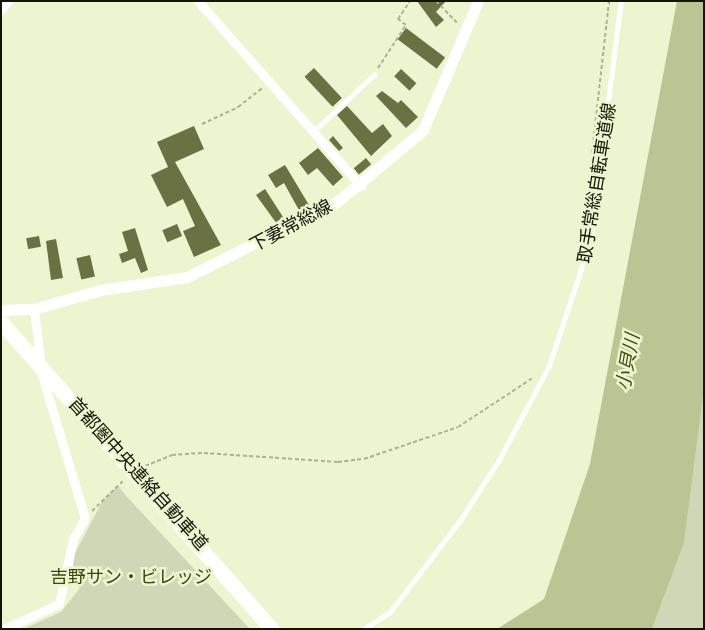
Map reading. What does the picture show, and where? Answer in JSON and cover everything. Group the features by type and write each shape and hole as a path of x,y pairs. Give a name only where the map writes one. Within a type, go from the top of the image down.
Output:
{"highway":[{"name":"首都圏中央連絡自動車道","path":"1,322 272,629"}],"main road":[{"name":"下妻常総線","path":"1,310 34,309 100,290 187,277 248,249 361,186 423,130 478,1"}],"street":[{"path":"1,10 8,1"},
{"path":"198,1 361,186"},
{"path":"4,629 59,604 73,539 85,518 42,376 34,309"}],"lane":[{"name":"取手常総自転車道線","path":"364,629 390,612 483,486 548,366 590,242 621,1"},
{"path":"314,131 375,74"}],"path":[{"path":"375,74 406,25 398,19 410,1"},
{"path":"436,1 465,32"},
{"path":"592,153 609,1"},
{"path":"202,124 238,107 270,82"},
{"path":"142,468 172,455 204,454 338,462 364,459 458,427 494,407 548,366"},
{"path":"85,518 127,478"}],"green space":[{"path":"704,390 704,629 652,629 684,543"},
{"name":"吉野サン・ビレッジ","path":"118,486 250,629 23,629 61,612 80,588 72,582 74,555 102,502"}],"water":[{"name":"小貝川","path":"677,1 704,1 704,390 684,543 652,629 497,629 544,599 590,464"}],"building":[{"path":"417,1 446,1 436,12 444,20 436,27"},
{"path":"406,28 445,57 437,69 398,39"},
{"path":"314,68 342,98 332,107 304,77"},
{"path":"401,69 416,83 410,91 394,76"},
{"path":"382,91 398,103 401,100 418,117 406,128 376,96"},
{"path":"347,106 372,133 383,124 392,136 371,156 337,115"},
{"path":"194,126 204,149 175,162 221,245 194,257 183,231 195,226 183,199 167,207 151,175 168,167 157,142"},
{"path":"333,136 343,148 339,151 329,140"},
{"path":"318,148 343,177 333,186 317,168 308,175 299,163"},
{"path":"366,158 371,164 359,174 354,168"},
{"path":"285,165 309,205 300,212 284,183 276,188 268,175"},
{"path":"265,189 285,220 277,224 256,195"},
{"path":"177,224 182,236 167,242 162,230"},
{"path":"135,228 148,270 141,273 135,258 122,263 119,254 128,251 122,232"},
{"path":"39,236 41,247 28,249 26,238"},
{"path":"56,239 63,278 51,280 46,241"},
{"path":"90,255 95,276 81,280 76,258"}]}
